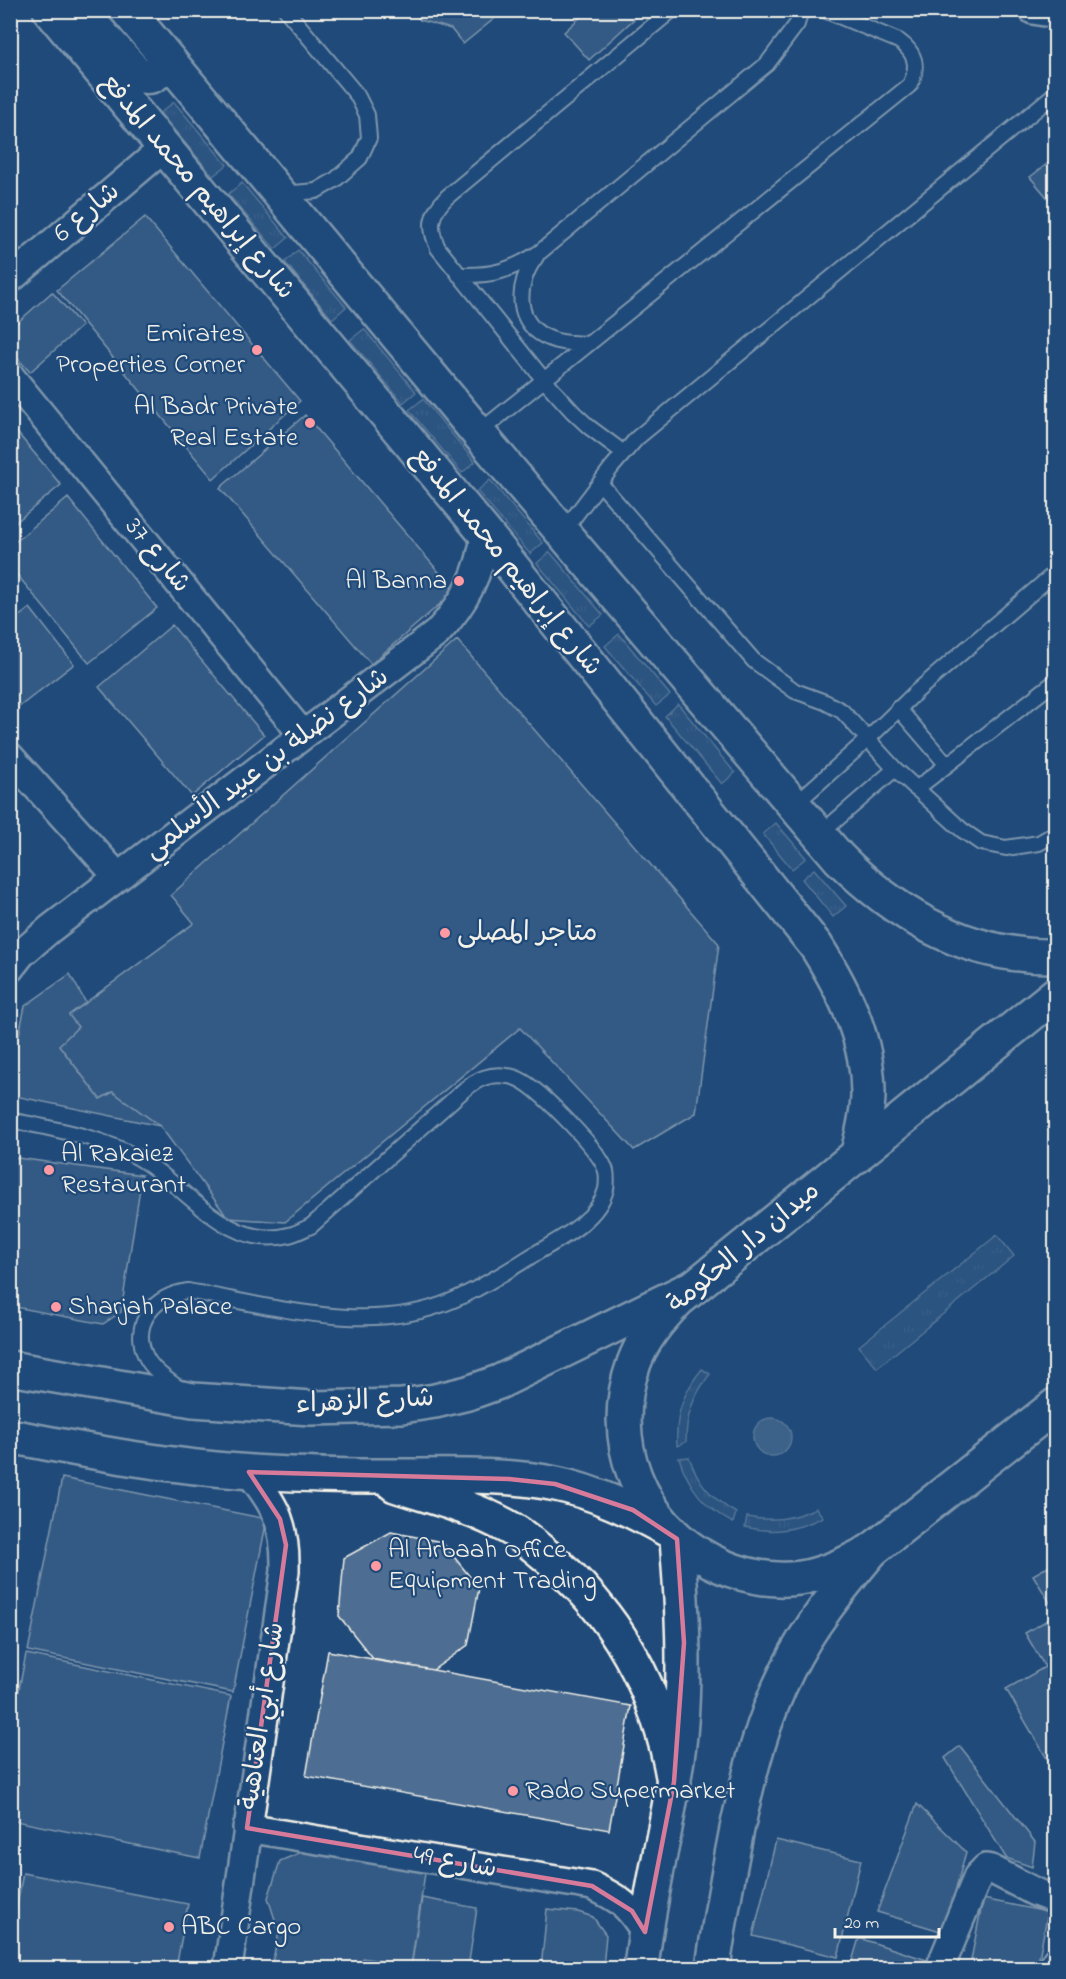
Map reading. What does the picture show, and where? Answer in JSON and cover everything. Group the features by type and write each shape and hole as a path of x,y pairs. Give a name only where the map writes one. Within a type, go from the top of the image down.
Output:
{"main road":[{"name":"شارع إبراهيم محمد المدفع","path":"50,10 485,533 816,946 835,975 854,1018 867,1069 868,1098 857,1156"},
{"path":"79,10 138,75 146,77 154,75 164,63 163,55"},
{"path":"127,10 478,433 839,858 883,898 908,915 959,940 996,951 1034,957 1056,956"},
{"name":"ميدان دار الحكومة","path":"1050,1413 872,1550 824,1573 798,1578 747,1575 698,1554 673,1535 652,1511 636,1480 624,1438 627,1387 634,1362 646,1339 661,1318 698,1284 1056,994"},
{"name":"شارع الزهراء","path":"10,1368 193,1400 310,1408 380,1407 435,1401 499,1382 698,1284"},
{"path":"10,1436 103,1454 249,1472 463,1476 555,1484 594,1495 633,1510 673,1535 684,1638 683,1687 674,1782 645,1932 641,1968"},
{"path":"370,1476 467,1509 509,1527 577,1583 618,1634 649,1690 669,1751 674,1782"},
{"path":"713,1968 737,1831 758,1742 767,1716 789,1666 814,1625 841,1586 872,1550"}],"street":[{"path":"1033,10 1056,14"},
{"name":"شارع 6","path":"10,279 164,148"},
{"name":"شارع 37","path":"10,376 303,735"},
{"name":"شارع نضلة بن عبيد الأسلمي","path":"10,968 21,954 50,929 437,633 466,597 483,555 485,533"},
{"path":"10,757 118,877"},
{"name":"شارع أبي العتاهية","path":"228,1968 285,1571 286,1545 280,1519 267,1494 249,1472"},
{"name":"شارع 49","path":"247,1828 592,1886 614,1896 632,1911 645,1932"},
{"path":"939,1968 978,1876 986,1868 1056,1900"},
{"path":"1053,1968 1056,1961"}],"lane":[{"path":"272,187 294,193 316,191 335,180 360,158 369,138 367,115 357,95 286,10"},
{"path":"624,453 589,427 544,380 438,248 432,235 431,221 436,208 672,10"},
{"path":"459,275 502,272 522,264 540,252 767,64 797,24 801,10"},
{"path":"478,433 910,85 916,73 916,66 909,48 899,41 824,10"},
{"path":"562,533 637,438 1056,93"},
{"path":"540,252 524,275 520,292 522,309 533,327 549,339 588,344"},
{"path":"600,483 754,661 795,691 842,711 895,769 962,830 981,843 1006,848 1039,843 1056,833"},
{"path":"794,805 868,739 898,708 1056,572"},
{"path":"916,789 1056,681"},
{"path":"898,708 947,765"},
{"path":"819,835 895,769"},
{"path":"10,1120 84,1136 111,1145 137,1157 162,1173 211,1215 240,1232 264,1237 288,1235 311,1226 465,1089 478,1080 493,1075 509,1076 523,1081 564,1118 599,1156 606,1171 606,1188 600,1203 589,1216 571,1232 484,1285 450,1302 413,1312 376,1317 303,1312 188,1291 175,1292 162,1298 145,1318 142,1345 155,1369 193,1400"}],"highlighted area":[{"path":"249,1472 509,1479 555,1484 633,1510 677,1539 684,1643 674,1782 645,1932 632,1911 592,1886 247,1828 286,1545 280,1519"}],"green space":[{"path":"174,102 227,165 213,176 160,113"},
{"path":"242,183 288,238 275,249 228,194"},
{"path":"298,250 346,307 332,319 285,262"},
{"path":"364,329 416,392 403,403 350,340"},
{"path":"423,399 475,462 462,473 409,410"},
{"path":"490,480 543,543 530,554 477,491"},
{"path":"550,552 603,615 589,626 537,563"},
{"path":"619,634 670,695 656,706 605,646"},
{"path":"678,704 735,773 722,784 665,716"},
{"path":"776,823 806,858 792,869 763,834"},
{"path":"814,869 846,906 833,917 802,879"},
{"path":"997,1235 1014,1256 877,1368 859,1346"},
{"path":"702,1369 710,1374 692,1406 687,1423 686,1442 677,1446 677,1425 682,1405"},
{"path":"689,1457 707,1490 736,1513 733,1523 706,1504 693,1488 679,1458"},
{"path":"816,1508 823,1517 794,1528 765,1530 745,1527 747,1517 782,1518 799,1515"}],"shaded area":[{"path":"772,1418 785,1424 791,1437 785,1450 772,1456 759,1450 753,1437 759,1424"}],"building":[{"path":"411,10 505,10 463,44 451,29 420,20"},
{"path":"588,10 644,10 589,60 564,32"},
{"path":"1056,157 1056,208 1030,177"},
{"path":"145,217 300,401 213,479 57,290"},
{"path":"52,292 82,326 30,372 10,350 10,329"},
{"path":"305,415 455,591 371,664 220,488"},
{"path":"10,424 61,485 10,527"},
{"path":"68,498 157,608 89,663 10,566 10,546"},
{"path":"30,608 74,664 10,714 10,623"},
{"path":"172,625 264,735 192,796 99,687"},
{"name":"متاجر المصلى","path":"457,640 719,944 696,1113 634,1150 520,1028 285,1222 228,1218 160,1126 113,1092 100,1099 59,1045 78,1027 69,1015 194,923 171,895"},
{"path":"70,974 86,1003 69,1015 78,1027 59,1045 100,1099 113,1092 160,1126 10,1095 10,1078 25,1006"},
{"path":"10,1157 142,1175 121,1312 103,1324 10,1306"},
{"path":"62,1478 267,1519 233,1692 28,1651"},
{"path":"391,1532 442,1542 479,1588 468,1645 433,1670 374,1660 339,1616 344,1558"},
{"path":"1056,1562 1056,1613 1033,1575"},
{"path":"1056,1615 1056,1774 1006,1689 1045,1667 1025,1633"},
{"path":"328,1651 631,1706 609,1830 306,1776"},
{"path":"26,1654 231,1696 200,1858 10,1820 10,1734"},
{"path":"960,1746 1035,1842 1032,1867 1006,1858 945,1758"},
{"path":"917,1804 966,1852 944,1932 877,1912"},
{"path":"776,1840 861,1860 838,1957 753,1936"},
{"path":"311,1848 425,1873 411,1966 363,1958 361,1968 271,1968 279,1932 268,1898 280,1861"},
{"path":"23,1873 188,1904 176,1968 10,1968 10,1942"},
{"path":"422,1898 477,1908 468,1968 411,1968"},
{"path":"983,1899 1048,1912 1037,1968 1014,1968 971,1960"},
{"path":"547,1909 578,1912 593,1917 606,1935 603,1968 541,1968"},
{"path":"859,1938 933,1962 931,1968 850,1968"}],"place":[{"name":"Emirates Properties Corner","path":"257,350"},
{"name":"Al Badr Private Real Estate","path":"310,423"},
{"name":"Al Banna","path":"459,581"},
{"name":"متاجر المصلى","path":"445,933"},
{"name":"Al Rakaiez Restaurant","path":"49,1170"},
{"name":"Sharjah Palace","path":"56,1307"},
{"name":"Al Arbaah Office Equipment Trading","path":"376,1566"},
{"name":"Rado Supermarket","path":"513,1791"},
{"name":"ABC Cargo","path":"169,1927"}]}
